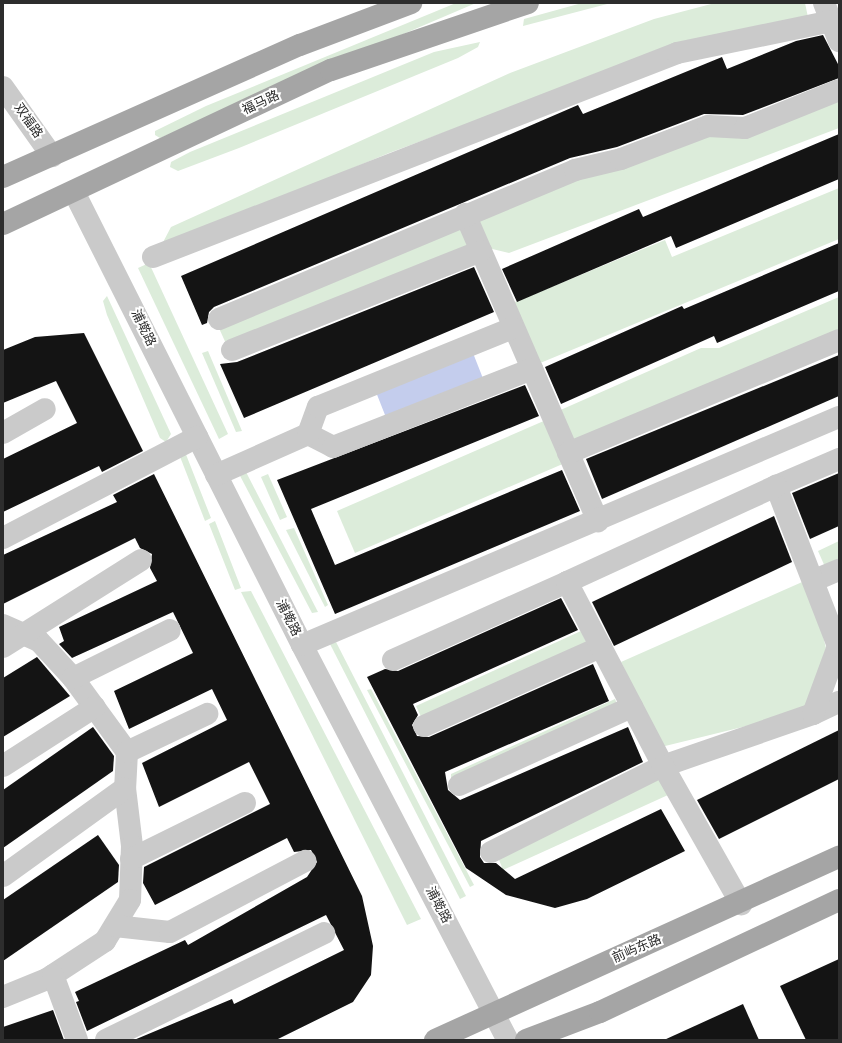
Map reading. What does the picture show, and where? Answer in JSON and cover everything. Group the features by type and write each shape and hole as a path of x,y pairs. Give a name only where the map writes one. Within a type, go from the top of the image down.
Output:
{"main road":[{"path":"3,178 300,45 411,3"},
{"name":"福马路","path":"3,224 74,192 331,70 528,3"},
{"name":"前屿东路","path":"434,1040 741,904 839,857"},
{"path":"526,1040 600,1012 839,900"}],"street":[{"path":"153,257 677,53 832,22"},
{"name":"双福路","path":"3,86 52,156"},
{"path":"219,319 465,214 575,170 621,159 708,126 745,128 839,90"},
{"name":"浦墘路","path":"74,192 302,645 508,1040"},
{"path":"465,214 513,328 598,521"},
{"path":"232,350 481,251"},
{"path":"216,475 308,434 318,407 513,328"},
{"path":"568,453 839,340"},
{"path":"308,434 333,447 532,369"},
{"path":"3,433 45,409"},
{"path":"302,645 598,521 839,417"},
{"path":"3,538 197,437"},
{"path":"393,660 776,486 839,459"},
{"path":"776,486 815,580 838,646 812,714"},
{"path":"3,647 13,629 141,560"},
{"path":"815,580 839,570"},
{"path":"567,582 663,766 741,904"},
{"path":"3,997 53,974 105,941 130,900 131,859 125,788 127,752 73,678 39,641 13,629"},
{"path":"73,678 170,630"},
{"path":"424,726 601,647"},
{"path":"491,852 663,766 812,714 839,702"},
{"path":"3,766 95,707"},
{"path":"458,784 632,707"},
{"path":"127,752 207,714"},
{"path":"3,876 125,788"},
{"path":"131,859 245,803"},
{"path":"115,926 170,932 305,860"},
{"path":"106,1040 324,932"},
{"path":"53,974 77,1040"}],"green space":[{"path":"456,3 476,3 160,138 155,135 155,131 206,106"},
{"path":"582,3 611,3 523,26 524,19"},
{"path":"715,3 805,3 809,22 585,80 389,153 160,248 171,227 510,73 654,19"},
{"path":"480,42 478,47 458,58 239,148 178,171 170,167 171,162 190,152 434,52"},
{"path":"839,93 839,128 509,253 484,247 470,216"},
{"path":"839,188 839,239 533,366 508,305 665,240 672,257"},
{"path":"463,222 472,245 228,348 218,326"},
{"path":"149,263 228,434 219,439 138,268"},
{"path":"107,296 171,434 166,442 160,438 107,315 103,301"},
{"path":"839,297 839,332 571,446 556,412 701,348 719,348"},
{"path":"208,351 242,431 236,432 202,353"},
{"path":"546,420 565,463 355,553 337,511"},
{"path":"185,452 211,518 205,521 179,454"},
{"path":"245,470 318,612 312,613 238,472"},
{"path":"268,474 287,517 280,520 261,477"},
{"path":"215,521 241,588 235,590 209,524"},
{"path":"294,528 328,605 325,607 286,530"},
{"path":"839,541 839,562 826,569 818,551"},
{"path":"809,579 826,648 804,712 661,747 621,662"},
{"path":"251,591 421,919 407,925 241,592"},
{"path":"581,631 589,648 424,723 416,706"},
{"path":"336,642 466,896 460,899 330,644"},
{"path":"371,689 474,885 470,887 367,690"},
{"path":"615,699 618,707 451,782 451,774"},
{"path":"660,777 668,795 503,870 496,852"}],"water":[{"path":"471,348 484,381 387,420 374,387"}],"building":[{"path":"823,35 839,66 839,78 743,115 704,114 617,147 570,158 214,307 209,312 207,323 202,325 181,276 578,105 583,114 722,57 727,69 796,41"},
{"path":"839,134 839,179 676,248 671,236 517,302 502,269 639,209 643,217"},
{"path":"839,243 839,291 717,343 714,336 561,404 545,367 682,306 684,309"},
{"path":"474,267 494,312 244,418 220,364 237,362"},
{"path":"84,333 143,451 102,472 99,466 3,512 3,459 77,423 56,381 3,403 3,350 35,337"},
{"path":"839,355 839,396 602,499 586,459"},
{"path":"525,385 539,416 311,509 335,565 562,470 580,511 335,614 277,480"},
{"path":"839,473 839,526 810,539 792,493"},
{"path":"154,474 362,896 373,946 371,975 353,1002 276,1040 134,1040 232,999 234,1004 344,950 326,915 87,1031 76,1002 79,1001 75,992 185,940 188,945 307,877 317,862 311,850 294,852 287,838 155,905 143,883 144,867 270,804 249,762 159,807 142,763 227,720 212,689 129,729 114,691 193,653 173,612 72,658 59,644 64,641 59,627 157,581 150,568 152,554 140,548 135,538 3,604 3,555 117,502 113,495"},
{"path":"774,516 792,562 614,646 592,602"},
{"path":"561,598 578,630 413,704 418,715 412,725 417,736 429,737 593,664 609,701 445,772 448,790 460,800 628,727 643,762 481,841 480,857 484,863 496,863 515,879 661,809 685,851 587,899 555,908 506,895 466,868 367,677 385,669 398,671"},
{"path":"37,657 70,696 3,737 3,678"},
{"path":"93,727 114,756 113,771 3,848 3,790"},
{"path":"839,730 839,779 719,839 697,800"},
{"path":"98,835 119,865 118,882 3,961 3,900"},
{"path":"839,959 839,1040 806,1040 780,986"},
{"path":"743,1004 759,1040 664,1040"},
{"path":"53,1010 64,1040 3,1040 3,1027"}]}
